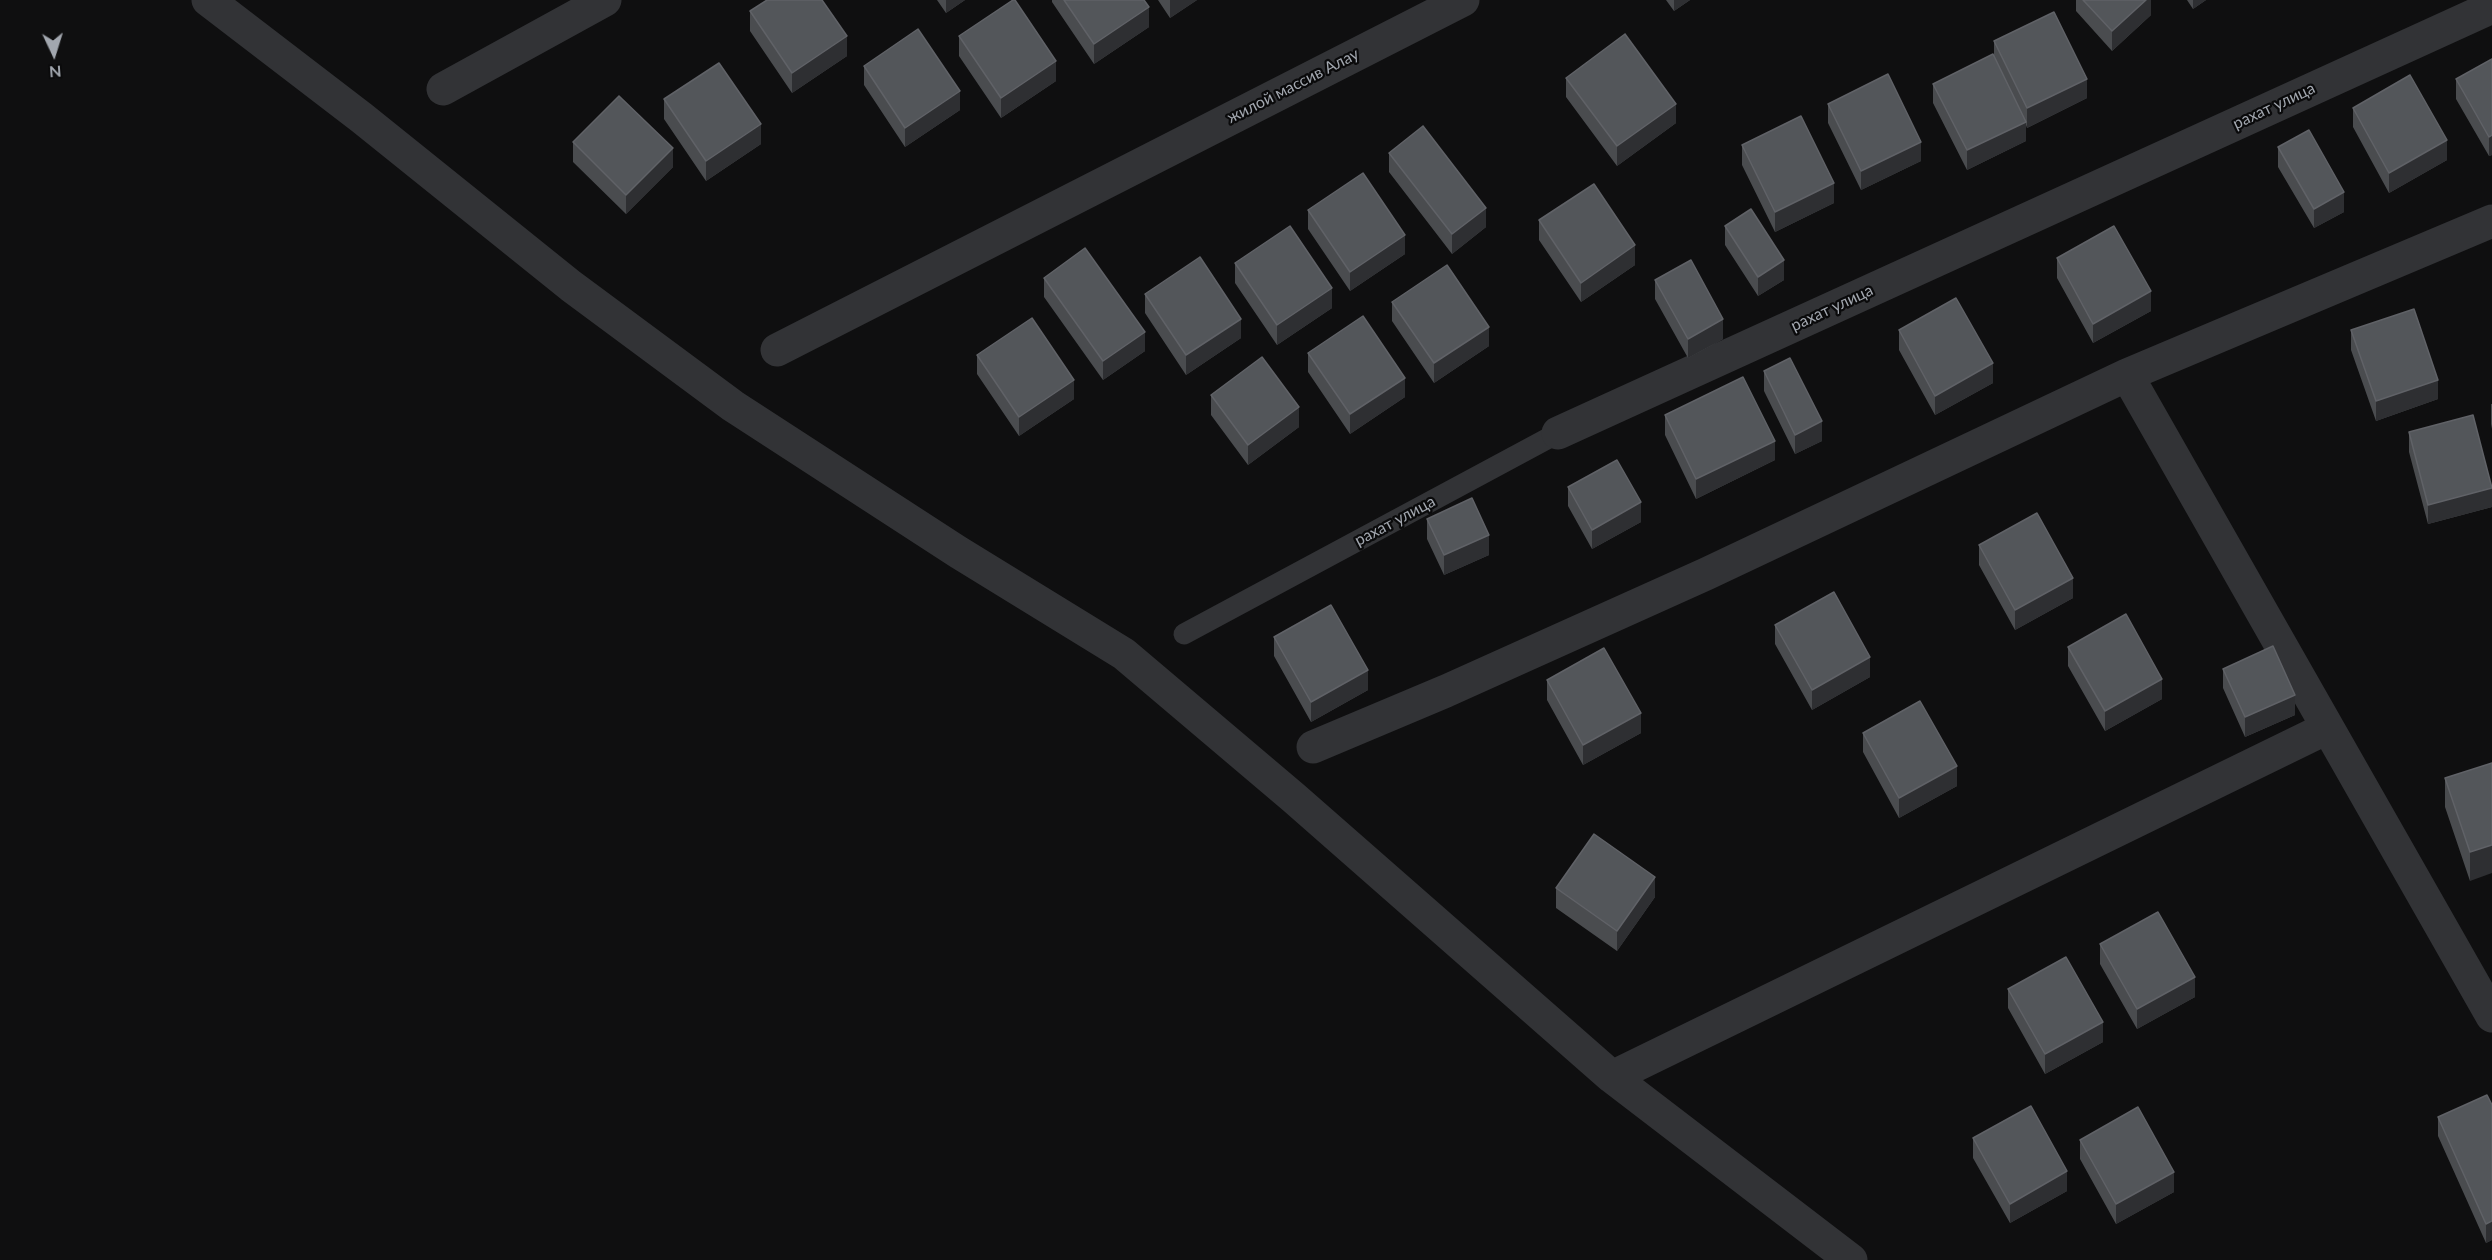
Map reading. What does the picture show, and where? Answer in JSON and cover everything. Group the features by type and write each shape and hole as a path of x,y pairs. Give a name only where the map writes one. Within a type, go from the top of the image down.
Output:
{"street":[{"path":"208,0 362,118 571,286 733,406 958,552 1124,654 1294,798 1612,1077 1851,1260"},
{"path":"443,89 605,0"},
{"name":"жилой массив Алау","path":"777,350 1463,0"},
{"name":"рахат улица","path":"1558,433 2492,7"},
{"path":"1313,747 1457,687 1707,574 2127,375 2492,221"},
{"path":"2127,375 2492,1016"},
{"path":"1612,1077 2327,728"}],"lane":[{"name":"рахат улица","path":"1184,634 1558,433"}],"building":[{"path":"767,0 822,0 847,36 792,73 750,11"},
{"path":"1013,0 1056,61 1001,98 959,36"},
{"path":"1064,0 1144,0 1149,7 1094,44"},
{"path":"2083,0 2146,0 2112,31"},
{"path":"2054,12 2087,79 2027,108 1994,41"},
{"path":"918,29 960,91 905,128 864,66"},
{"path":"1625,34 1676,104 1617,146 1566,78"},
{"path":"1993,54 2026,122 1967,150 1933,84"},
{"path":"2492,59 2492,135 2489,137 2456,79"},
{"path":"719,63 761,124 706,161 664,99"},
{"path":"1888,74 1921,142 1861,171 1828,104"},
{"path":"2410,75 2447,140 2389,173 2353,108"},
{"path":"619,96 673,148 626,195 573,142"},
{"path":"1801,116 1834,183 1775,212 1742,145"},
{"path":"1423,126 1486,208 1452,234 1389,153"},
{"path":"2309,130 2344,192 2314,209 2278,147"},
{"path":"1363,173 1405,235 1350,272 1308,210"},
{"path":"1594,184 1635,245 1581,283 1539,220"},
{"path":"1751,209 1784,260 1758,277 1725,226"},
{"path":"1290,226 1332,288 1277,325 1235,263"},
{"path":"2114,226 2151,291 2093,324 2057,258"},
{"path":"1085,248 1145,332 1103,361 1044,278"},
{"path":"1200,257 1241,319 1186,355 1145,294"},
{"path":"1691,260 1723,319 1688,339 1655,280"},
{"path":"1447,265 1489,327 1434,363 1392,302"},
{"path":"1956,298 1993,363 1935,396 1899,330"},
{"path":"2414,309 2438,380 2376,401 2351,330"},
{"path":"1363,316 1405,378 1350,414 1308,353"},
{"path":"1032,318 1074,380 1019,417 977,355"},
{"path":"1262,357 1299,407 1248,445 1211,395"},
{"path":"1790,358 1822,421 1795,435 1764,371"},
{"path":"1743,377 1775,441 1696,479 1665,415"},
{"path":"2473,415 2492,488 2428,505 2409,432"},
{"path":"1617,460 1641,502 1592,530 1568,487"},
{"path":"1472,498 1489,535 1444,555 1427,519"},
{"path":"2037,513 2073,578 2015,610 1979,545"},
{"path":"1834,592 1870,657 1812,690 1775,625"},
{"path":"1331,605 1368,670 1311,702 1274,637"},
{"path":"2126,614 2162,679 2105,711 2068,647"},
{"path":"2273,646 2295,695 2245,717 2223,669"},
{"path":"1604,648 1641,713 1583,745 1547,680"},
{"path":"1920,701 1957,766 1899,798 1863,733"},
{"path":"2492,763 2492,845 2470,852 2445,778"},
{"path":"1594,834 1655,877 1617,931 1556,888"},
{"path":"2158,912 2195,977 2137,1009 2100,944"},
{"path":"2066,957 2103,1022 2045,1054 2008,989"},
{"path":"2487,1095 2492,1105 2492,1221 2486,1224 2438,1117"},
{"path":"2031,1106 2067,1171 2010,1204 1973,1138"},
{"path":"2138,1107 2174,1172 2116,1204 2080,1140"}]}
